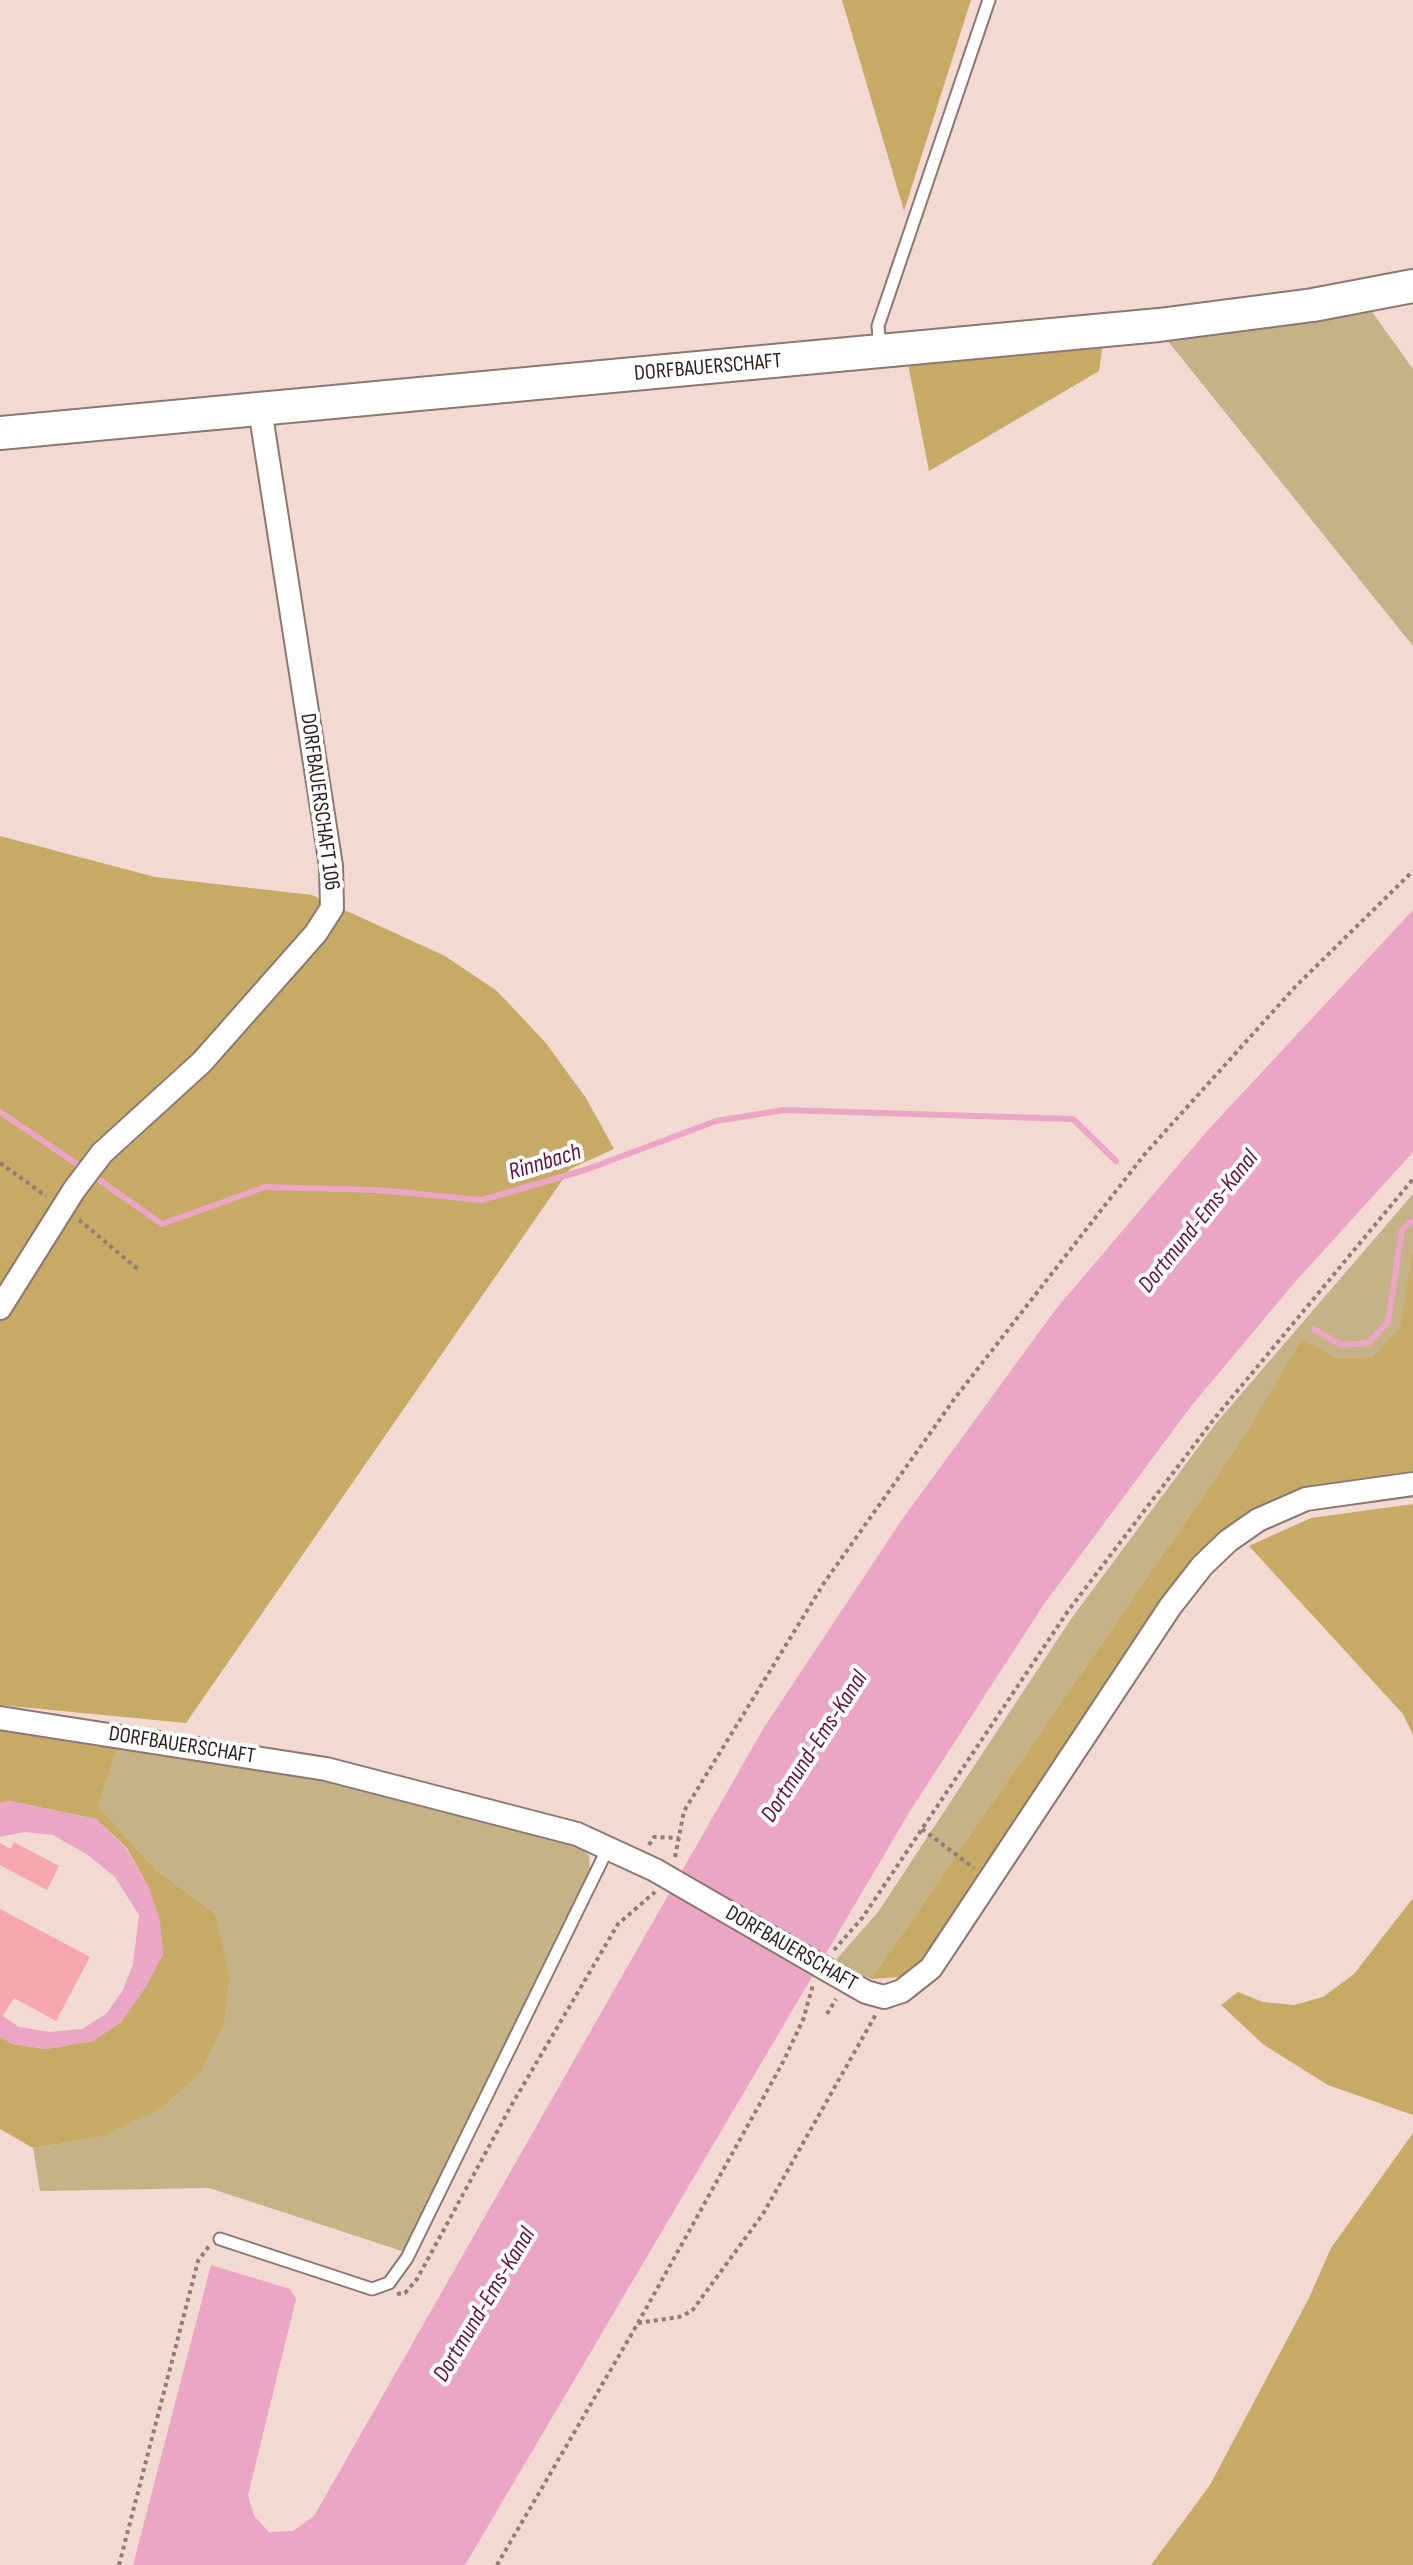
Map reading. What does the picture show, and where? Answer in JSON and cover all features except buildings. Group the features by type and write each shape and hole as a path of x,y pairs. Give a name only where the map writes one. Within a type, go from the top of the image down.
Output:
{"street":[{"name":"DORFBAUERSCHAFT","path":"0,433 1159,325 1313,305 1413,286"},
{"name":"DORFBAUERSCHAFT 106","path":"0,1308 74,1190 102,1153 202,1062 316,933 332,908 331,866 260,409"},
{"name":"DORFBAUERSCHAFT","path":"0,1718 326,1769 577,1834 662,1875 866,1992 884,1997 902,1991 931,1968 1170,1607 1202,1566 1228,1541 1258,1520 1306,1499 1413,1484"}],"lane":[{"path":"881,352 878,326 989,0"},
{"path":"220,2239 372,2289 389,2283 407,2258 608,1847"}],"path":[{"path":"372,2289 388,2294 405,2293 417,2279 511,2106 618,1924 662,1875 679,1838 684,1811 824,1583 955,1398 1144,1155 1296,986 1413,871"},
{"path":"497,2565 638,2323 782,2064 826,1968 1068,1611 1214,1419 1413,1179"},
{"path":"922,1829 991,1881"},
{"path":"654,1837 679,1838"},
{"path":"638,2323 679,2317 692,2311 763,2214 884,1997"},
{"path":"119,2565 198,2261 205,2249 220,2239"}],"shaded area":[{"path":"842,0 971,0 904,211"},
{"path":"1370,309 1413,369 1413,646 1163,335"},
{"path":"1103,342 1099,371 929,471 908,364"},
{"path":"0,836 155,877 312,895 445,956 497,991 545,1042 586,1098 614,1149 570,1169 186,1723 0,1705"},
{"path":"1413,1194 1413,1249 1401,1328 1372,1357 1336,1358 1302,1340 1242,1439 871,1979 835,1961 878,1912 1071,1619 1217,1422"},
{"path":"1413,1249 1413,1480 1253,1513 1193,1557 923,1959 900,1977 871,1979 1242,1439 1302,1339 1336,1358 1372,1357 1400,1328"},
{"path":"1413,1504 1413,1735 1403,1714 1249,1546 1311,1518"},
{"path":"0,1728 118,1746 98,1806 157,1871 215,1913 229,1975 224,2023 201,2072 160,2109 101,2137 33,2148 0,2129 0,2037 13,2044 46,2049 93,2041 121,2022 163,1954 149,1888 126,1847 96,1819 10,1801 0,1803"},
{"path":"118,1746 326,1778 575,1845 589,1855 590,1871 405,2252 209,2188 40,2191 33,2148 101,2137 215,1913 157,1871 98,1806"},
{"path":"1413,1898 1413,2115 1328,2085 1264,2045 1221,2005 1238,1992 1263,2002 1294,2005 1323,1997 1354,1974"},
{"path":"1413,2133 1413,2565 1151,2565 1210,2485 1309,2298 1331,2248"}],"water":[{"name":"Dortmund-Ems-Kanal","path":"1413,910 1413,1152 1295,1282 1192,1405 1044,1604 910,1811 465,2565 133,2565 211,2265 290,2289 296,2299 248,2495 254,2516 269,2532 293,2531 314,2516 763,1729 901,1521 1056,1309 1208,1130"},
{"path":"10,1801 96,1819 125,1847 149,1888 160,1920 163,1954 146,1987 121,2022 93,2041 46,2049 13,2044 0,2037 0,2014 19,2027 49,2032 82,2029 106,2014 123,1990 133,1964 139,1915 115,1877 88,1855 53,1835 24,1832 0,1837 0,1803"}],"waterway":[{"name":"Rinnbach","path":"92,1175 162,1224 265,1187 377,1190 482,1200 585,1170 716,1121 784,1110 1073,1119 1116,1161"},
{"name":"Rinnbach","path":"0,1112 83,1168"},
{"path":"1314,1329 1341,1345 1368,1343 1388,1322 1402,1230 1413,1220"}]}
